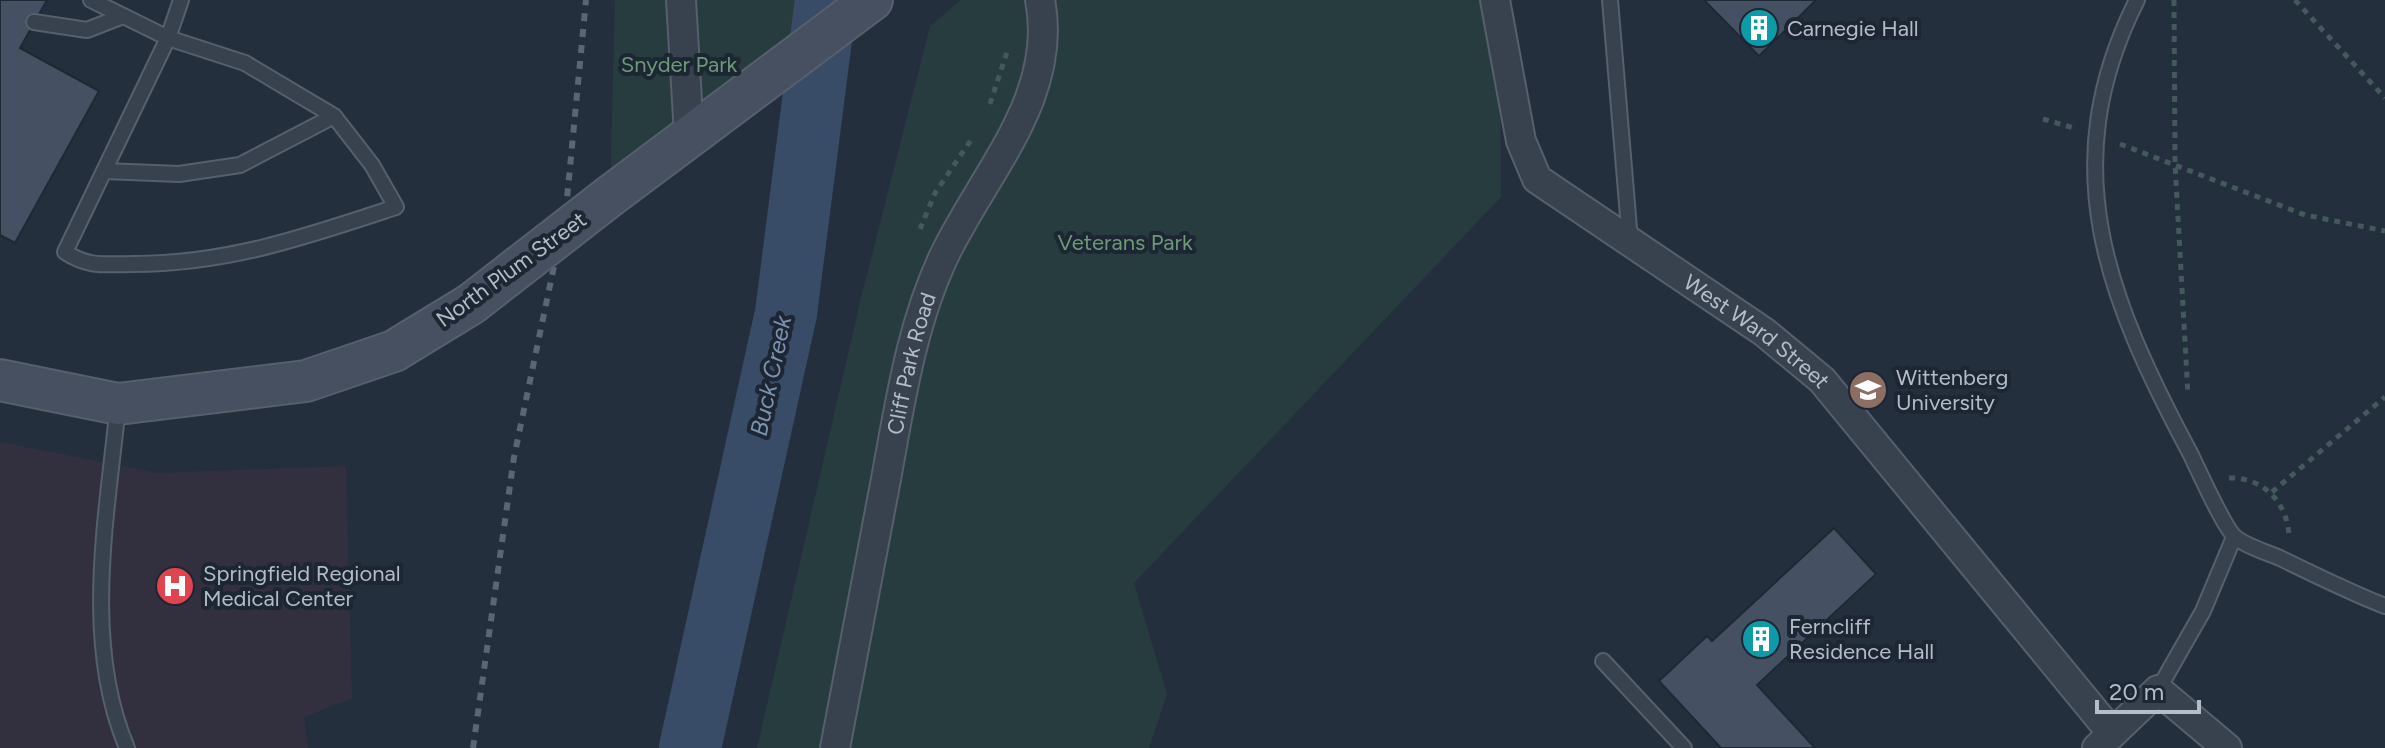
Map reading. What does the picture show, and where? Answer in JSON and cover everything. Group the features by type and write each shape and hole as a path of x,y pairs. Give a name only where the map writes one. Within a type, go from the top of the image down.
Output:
{"main road":[{"name":"North Plum Street","path":"0,380 118,404 306,381 394,351 471,304 689,135 872,0"}],"street":[{"path":"681,0 689,135"},
{"name":"Cliff Park Road","path":"835,748 912,338 944,256 1025,112 1041,66 1046,28 1040,0"},
{"name":"West Ward Street","path":"1495,0 1521,141 1537,179 1764,332 1822,380 2104,741 2158,690"},
{"path":"2158,690 2227,748"}],"lane":[{"path":"91,0 168,38 245,63 334,116 372,165 396,207 267,250 175,264 84,264 65,252 168,38 181,0"},
{"path":"1610,0 1630,244"},
{"path":"2137,0 2116,43 2100,93 2095,135 2095,203 2108,265 2132,336 2234,537 2385,606"},
{"path":"34,22 87,30 123,16"},
{"path":"104,171 179,174 240,165 334,116"},
{"path":"118,404 104,558 102,659 127,748"},
{"path":"2158,690 2203,611 2234,537"},
{"path":"1603,661 1684,748"}],"path":[{"path":"2174,0 2175,164 2189,410 2176,428"},
{"path":"2295,0 2385,98"},
{"path":"2043,119 2175,164 2305,215 2385,231"},
{"path":"2272,492 2385,397"},
{"path":"2204,480 2244,478 2272,492 2289,520 2289,562"}],"shaded area":[{"name":"Springfield Regional Medical Center","path":"0,442 157,473 346,466 352,698 304,717 308,748 0,748"}],"green space":[{"name":"Snyder Park","path":"615,0 873,0 610,196"},
{"name":"Veterans Park","path":"961,0 1500,0 1501,197 1134,583 1167,694 1149,748 757,748 860,302 930,26"}],"building":[{"path":"0,0 47,0 20,48 99,91 15,243 0,235"},
{"name":"Carnegie Hall","path":"1704,0 1816,0 1759,56"},
{"name":"Ferncliff Residence Hall","path":"1834,528 1876,574 1757,685 1815,748 1721,748 1659,681 1707,636 1712,641"}],"waterway":[{"name":"Buck Creek","path":"690,748 786,313 826,0"}],"railway":[{"path":"473,748 514,457 566,209 586,0"}],"place":[{"name":"Carnegie Hall","path":"1759,28"},
{"name":"Wittenberg University","path":"1868,390"},
{"name":"Springfield Regional Medical Center","path":"175,586"},
{"name":"Ferncliff Residence Hall","path":"1761,639"}]}
